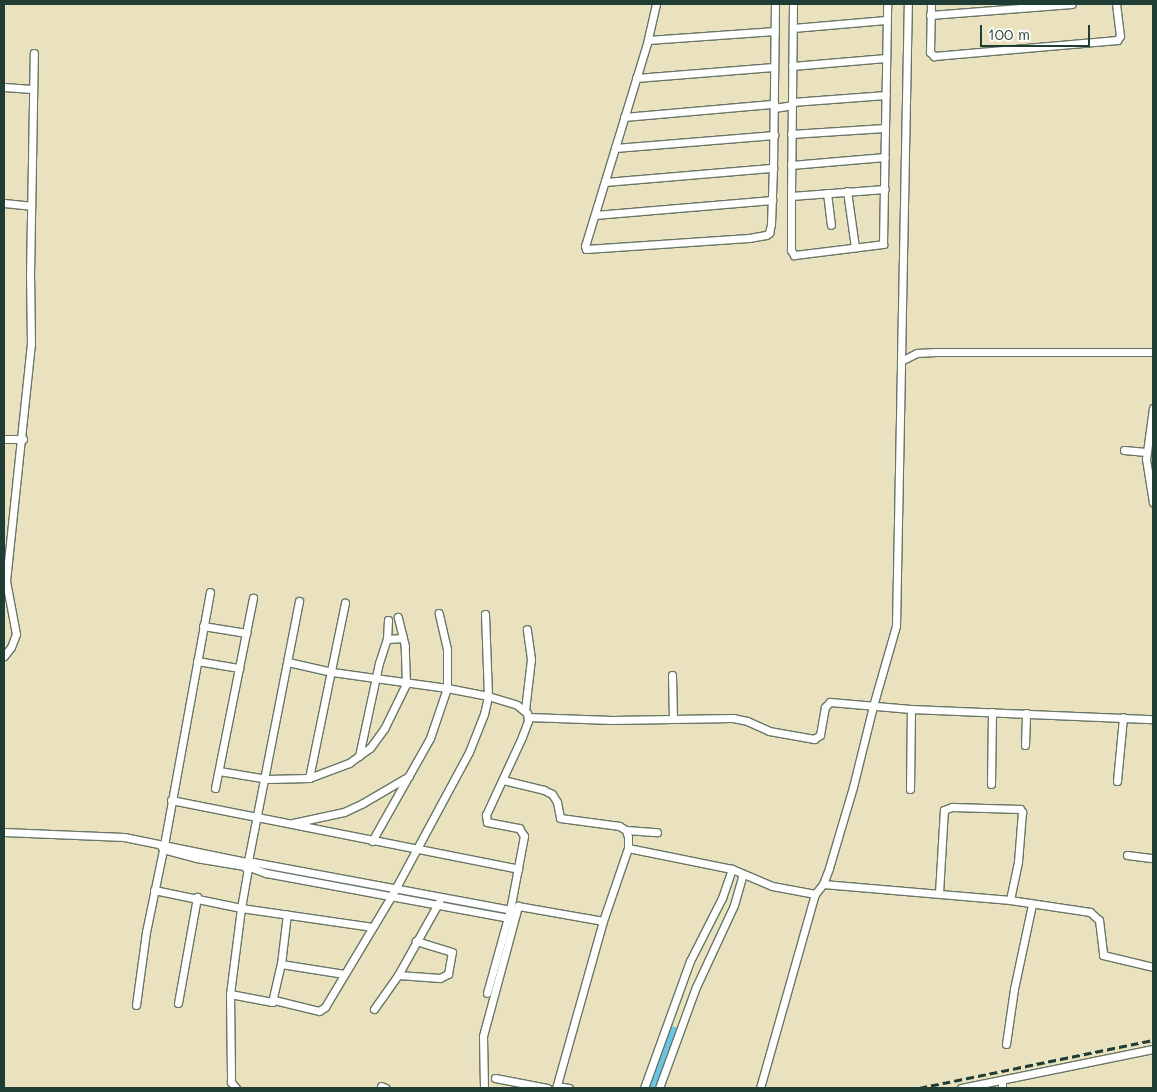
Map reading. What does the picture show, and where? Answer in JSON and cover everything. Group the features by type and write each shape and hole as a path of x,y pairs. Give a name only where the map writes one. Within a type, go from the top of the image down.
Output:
{"street":[{"path":"656,4 648,40 584,246 588,250 766,235 772,224 775,4"},
{"path":"793,4 791,250 794,255 884,244 886,4"},
{"path":"760,1088 815,894 822,884 853,787 897,619 906,359 908,4"},
{"path":"931,4 930,52 934,56 1117,40 1120,36 1116,4"},
{"path":"930,15 1072,4"},
{"path":"793,28 886,20"},
{"path":"648,40 775,31"},
{"path":"4,656 16,629 6,581 31,344 32,89 34,53"},
{"path":"792,66 886,58"},
{"path":"636,78 774,67"},
{"path":"4,87 32,89"},
{"path":"624,117 774,107 886,95"},
{"path":"791,134 886,128"},
{"path":"615,148 774,135"},
{"path":"791,165 885,157"},
{"path":"605,182 773,168"},
{"path":"791,196 885,189"},
{"path":"847,191 855,247"},
{"path":"828,193 831,225"},
{"path":"594,215 772,200"},
{"path":"4,204 31,206"},
{"path":"906,359 936,352 1151,352"},
{"path":"1153,408 1141,451 1153,502"},
{"path":"4,439 22,439"},
{"path":"1124,450 1141,451"},
{"path":"136,1005 154,890 157,844 171,800 210,592"},
{"path":"215,788 253,598"},
{"path":"236,1088 231,1076 230,994 241,908 299,601"},
{"path":"309,778 345,602"},
{"path":"372,841 430,738 447,688 447,649 439,613"},
{"path":"230,994 270,1003 274,1000 322,1010 394,892 469,752 484,714 488,696 485,614"},
{"path":"219,771 266,777 309,778 349,763 359,756 378,739 406,684 403,638 398,616"},
{"path":"359,756 376,678 387,639 388,620"},
{"path":"203,626 246,633"},
{"path":"484,1088 483,1036 514,907 523,833 519,828 491,823 486,819 488,810 522,737 528,717 525,710 531,659 527,629"},
{"path":"387,639 403,638"},
{"path":"197,661 239,668"},
{"path":"288,662 332,672 406,684 447,688 488,696 525,710"},
{"path":"672,675 673,718"},
{"path":"528,717 612,720 729,718 751,723 777,733 817,738 820,735 827,704 835,702 911,709 1153,719"},
{"path":"910,789 911,709"},
{"path":"991,784 992,712"},
{"path":"1024,745 1026,713"},
{"path":"1117,781 1123,717"},
{"path":"288,824 344,812 364,803 409,776"},
{"path":"503,780 544,790 552,794 558,802 560,818 615,825 626,830 657,832"},
{"path":"171,800 258,819 518,869"},
{"path":"939,893 944,810 952,807 1020,810 1022,812 1018,862 1011,900"},
{"path":"569,1088 557,1087 603,921 628,848 626,830"},
{"path":"4,832 124,837 157,844 196,858 249,864 394,892 514,907 603,921"},
{"path":"628,848 732,870 772,886 815,894"},
{"path":"1128,855 1153,858"},
{"path":"644,1088 690,961 722,898 732,870"},
{"path":"659,1088 696,988 734,905 742,874"},
{"path":"822,884 1011,900 1090,912 1096,915 1101,927 1103,955 1153,967"},
{"path":"154,890 197,897 241,908 373,927"},
{"path":"394,892 437,906 508,918"},
{"path":"178,1003 197,897"},
{"path":"374,1009 398,975 441,897"},
{"path":"1006,1044 1014,989 1032,904"},
{"path":"487,992 508,918 514,907"},
{"path":"274,1000 282,964 287,914"},
{"path":"398,975 440,978 448,974 452,952 416,941"},
{"path":"282,964 344,974"},
{"path":"961,1088 1153,1049"},
{"path":"495,1078 547,1088"},
{"path":"1002,1080 1002,1088"}],"waterway":[{"path":"653,1088 673,1034"}],"railway":[{"path":"919,1088 1153,1040"}]}
